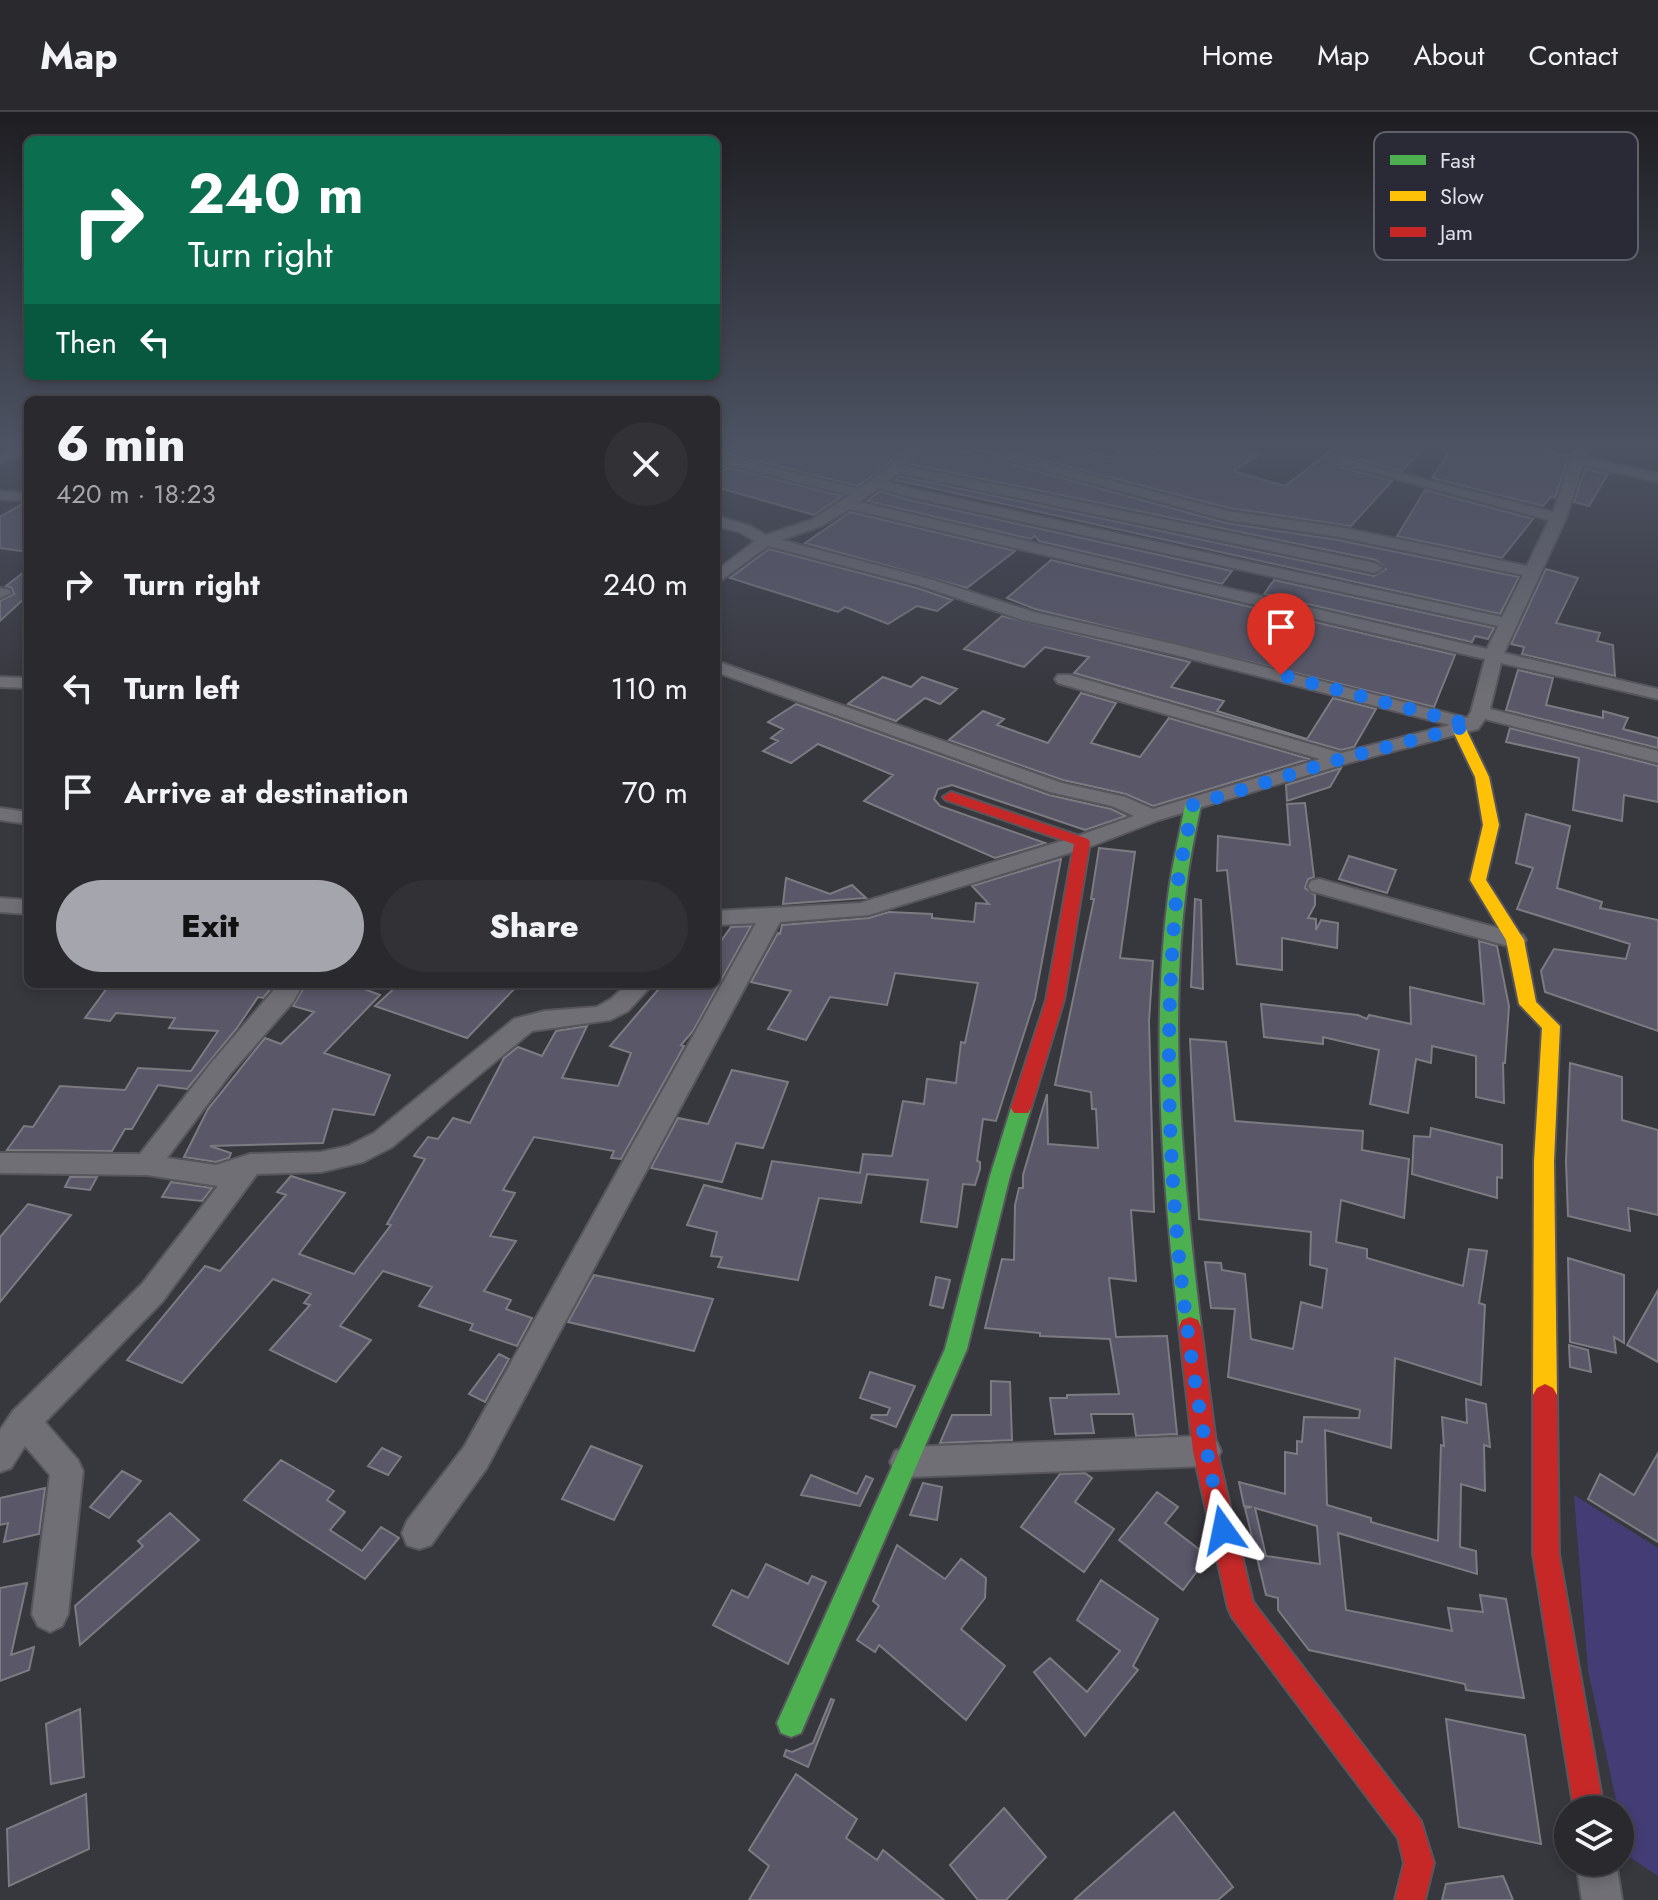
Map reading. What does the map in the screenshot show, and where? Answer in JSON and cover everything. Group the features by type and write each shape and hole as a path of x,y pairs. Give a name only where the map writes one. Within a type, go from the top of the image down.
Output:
{"street":[{"path":"743,528 765,541 924,582 1029,616 1470,722 1658,757"},
{"path":"720,576 765,541 801,528"},
{"path":"962,528 1576,677 1658,694"},
{"path":"1021,545 1037,528"},
{"path":"1073,528 1507,623"},
{"path":"1229,528 1375,568"},
{"path":"1316,528 1533,572"},
{"path":"1553,528 1507,623 1470,722 1491,825 1478,880 1515,940 1528,1004 1551,1026 1544,1161 1546,1554 1587,1796"},
{"path":"720,667 1057,788 1118,801 1152,816"},
{"path":"1064,679 1341,759"},
{"path":"0,682 24,683"},
{"path":"720,918 861,910 1082,842 1152,816 1470,722"},
{"path":"951,797 1082,842"},
{"path":"1193,805 1176,899 1169,1021 1174,1195 1205,1451 1241,1608 1411,1831 1419,1863 1410,1900"},
{"path":"0,814 24,817"},
{"path":"791,1723 956,1349 1000,1176 1055,1000 1082,842"},
{"path":"1319,886 1515,940"},
{"path":"0,905 24,907"},
{"path":"419,1533 475,1458 772,915"},
{"path":"147,1165 221,1068 289,988"},
{"path":"0,1163 147,1165 216,1176 250,1164 321,1162 354,1155 383,1140 523,1025 547,1017 594,1016 611,1010 636,988"},
{"path":"0,1457 24,1421 152,1293 250,1164"},
{"path":"24,1421 67,1471 50,1614"},
{"path":"906,1462 1205,1451"},
{"path":"1598,1876 1602,1900"}],"shaded area":[{"path":"1574,1495 1658,1548 1658,1876 1634,1860 1634,1796 1615,1796 1588,1670"}],"building":[{"path":"0,528 24,528 24,551 0,548"},
{"path":"826,528 920,528 1015,551 967,588 805,543"},
{"path":"985,528 1038,528 1232,571 1222,584 1039,541 1035,536 1031,539"},
{"path":"1114,528 1149,528 1374,576 1386,569 1376,560 1223,528 1262,528 1338,540 1519,577 1500,614"},
{"path":"1402,528 1525,528 1502,558 1397,536"},
{"path":"769,549 952,600 937,611 917,606 888,624 845,607 838,612 730,578"},
{"path":"1051,560 1455,655 1434,707 1035,609 1007,598"},
{"path":"1546,569 1578,578 1556,623 1600,633 1597,641 1613,645 1615,676 1522,654 1524,647 1511,644"},
{"path":"24,572 24,599 0,621 0,601 14,594 12,588 6,586"},
{"path":"1274,580 1494,628 1488,639 1475,636 1472,642 1264,594"},
{"path":"1002,616 1190,662 1171,687 1224,701 1217,711 1307,739 1333,698 1376,709 1354,747 1341,750 1074,673 1089,657 1045,647 1024,667 964,649"},
{"path":"1518,670 1553,678 1546,705 1603,718 1603,711 1628,718 1623,729 1658,738 1658,748 1506,710"},
{"path":"883,677 911,687 922,677 957,689 940,704 925,698 896,721 848,704"},
{"path":"1081,693 1116,703 1091,743 1140,757 1169,718 1309,759 1153,806 1126,794 1063,780 949,740 983,711 1004,719 997,725 1048,743"},
{"path":"796,704 1049,795 1111,809 1126,816 1085,830 952,785 938,789 934,799 940,806 1045,843 995,858 864,801 893,775 818,744 791,763 763,751 778,741 771,738 783,729 768,722"},
{"path":"1510,728 1658,766 1658,802 1624,795 1622,821 1573,810 1579,758 1506,742"},
{"path":"1341,768 1330,787 1287,801 1286,785"},
{"path":"1305,803 1314,877 1308,879 1305,888 1315,895 1315,905 1308,918 1316,919 1316,930 1321,920 1338,923 1337,948 1282,938 1282,970 1237,964 1227,870 1217,871 1218,836 1290,845 1287,804"},
{"path":"1526,814 1570,826 1557,888 1602,902 1600,908 1658,920 1658,1031 1545,992 1541,971 1554,949 1626,959 1630,944 1517,909 1533,868 1516,863"},
{"path":"1099,848 1135,852 1120,958 1153,961 1149,1021 1154,1212 1131,1210 1136,1281 1109,1278 1116,1337 1167,1336 1177,1434 1136,1436 1133,1414 1091,1414 1094,1433 1055,1434 1050,1398 1119,1394 1110,1339 1040,1336 1040,1333 985,1328 1002,1259 1014,1260 1015,1205 1019,1188 1023,1188 1023,1175 1047,1094 1048,1144 1098,1148 1096,1109 1092,1109 1091,1092 1055,1085 1094,899 1091,899"},
{"path":"1349,856 1396,870 1387,893 1339,879"},
{"path":"1061,859 1035,999 996,1121 983,1119 977,1161 980,1162 980,1169 975,1185 963,1184 957,1227 921,1222 928,1180 867,1174 861,1203 819,1198 798,1280 718,1267 722,1257 711,1256 717,1232 687,1225 704,1185 762,1199 772,1161 860,1173 863,1154 892,1156 903,1101 924,1104 927,1079 956,1083 961,1042 965,1043 978,983 895,973 887,1005 830,997 806,1040 768,1029 791,991 751,982 780,934 782,925 869,918 889,912 932,914 932,918 974,922 976,903 989,904 972,886"},
{"path":"786,878 830,894 852,885 866,898 783,904"},
{"path":"1195,899 1201,900 1203,989 1191,987"},
{"path":"751,926 720,982 720,942 731,927"},
{"path":"1479,941 1497,946 1509,1006 1503,1063 1504,1103 1476,1097 1476,1056 1432,1046 1431,1063 1416,1059 1408,1113 1370,1104 1379,1050 1323,1037 1323,1044 1264,1037 1261,1004 1358,1015 1367,1019 1369,1015 1411,1024 1410,987 1484,1004"},
{"path":"107,988 272,988 263,998 258,997 187,1089 158,1085 132,1129 125,1129 112,1151 7,1150 24,1126 33,1127 60,1086 125,1090 138,1068 191,1071 218,1031 169,1028 175,1018 116,1013 110,1021 85,1018"},
{"path":"304,988 362,988 380,995 324,1053 390,1075 374,1115 333,1109 323,1143 210,1146 231,1153 229,1158 216,1162 184,1157 208,1109 265,1038 281,1044 314,1012 293,1006"},
{"path":"395,988 515,988 467,1038 375,1006"},
{"path":"660,988 717,988 693,1031 681,1045 684,1046 621,1159 611,1158 614,1151 534,1137 503,1190 515,1193 490,1236 516,1241 484,1291 511,1300 506,1309 532,1318 517,1346 470,1330 473,1324 419,1306 432,1287 383,1271 340,1326 371,1340 336,1382 270,1350 310,1305 304,1303 311,1294 273,1279 182,1383 127,1360 205,1266 220,1271 286,1195 277,1192 291,1176 345,1193 299,1254 354,1274 391,1225 387,1224 425,1159 414,1156 428,1137 438,1139 453,1118 470,1123 504,1058 518,1047 542,1056 556,1031 587,1026 562,1078 618,1086 631,1053 610,1046"},
{"path":"1190,1039 1226,1042 1235,1121 1363,1131 1362,1150 1409,1159 1404,1218 1341,1200 1336,1242 1367,1249 1367,1258 1463,1286 1469,1249 1487,1251 1479,1303 1485,1305 1481,1385 1395,1358 1391,1448 1325,1430 1327,1505 1371,1518 1371,1522 1438,1541 1441,1445 1444,1446 1442,1417 1467,1423 1466,1399 1486,1404 1490,1447 1484,1445 1485,1491 1461,1484 1460,1547 1476,1551 1477,1574 1338,1533 1346,1610 1452,1631 1448,1608 1483,1612 1480,1595 1506,1599 1524,1698 1466,1690 1465,1684 1309,1650 1278,1610 1278,1598 1266,1595 1245,1508 1252,1507 1244,1506 1239,1482 1285,1494 1285,1452 1297,1454 1297,1441 1302,1442 1304,1417 1359,1418 1360,1410 1228,1377 1235,1309 1211,1308 1205,1262 1221,1263 1222,1270 1245,1274 1251,1339 1293,1349 1301,1302 1322,1308 1327,1269 1310,1265 1311,1232 1199,1219","holes":["1255,1508 1317,1526 1320,1564 1266,1556"]},
{"path":"1570,1063 1622,1077 1622,1120 1658,1130 1658,1215 1628,1208 1630,1231 1568,1216 1566,1161"},
{"path":"732,1070 788,1082 763,1148 736,1143 722,1182 651,1168 678,1118 708,1124"},
{"path":"1431,1128 1502,1145 1502,1178 1497,1177 1497,1198 1412,1174 1414,1136 1430,1137"},
{"path":"70,1177 97,1177 90,1190 65,1187"},
{"path":"171,1182 212,1188 202,1201 162,1197"},
{"path":"28,1204 71,1215 0,1302 0,1237"},
{"path":"1568,1258 1624,1275 1624,1343 1614,1337 1616,1353 1570,1342"},
{"path":"594,1275 713,1299 694,1351 568,1322"},
{"path":"936,1277 950,1280 943,1308 930,1305"},
{"path":"1658,1290 1658,1362 1627,1345"},
{"path":"1569,1345 1588,1350 1591,1372 1570,1367"},
{"path":"499,1354 509,1359 485,1402 469,1394"},
{"path":"870,1372 915,1386 896,1427 871,1418 872,1415 887,1415 890,1408 860,1398"},
{"path":"991,1381 1010,1382 1012,1440 940,1443 952,1415 991,1415"},
{"path":"591,1446 642,1466 614,1520 562,1499"},
{"path":"382,1448 401,1457 388,1475 368,1466"},
{"path":"1658,1453 1658,1542 1588,1499 1600,1474 1634,1495"},
{"path":"281,1460 334,1491 327,1500 345,1512 330,1530 362,1551 381,1527 399,1538 365,1579 244,1500"},
{"path":"122,1471 141,1481 109,1518 90,1507"},
{"path":"1085,1473 1092,1478 1075,1502 1114,1529 1084,1572 1021,1527 1060,1474"},
{"path":"811,1475 857,1494 866,1476 873,1479 860,1506 801,1495"},
{"path":"923,1483 942,1487 937,1520 910,1515"},
{"path":"45,1488 39,1534 4,1542 8,1523 0,1525 0,1498"},
{"path":"1157,1492 1178,1507 1165,1523 1200,1550 1203,1563 1183,1590 1119,1540"},
{"path":"170,1513 199,1540 80,1645 75,1606 143,1546 138,1541"},
{"path":"897,1545 945,1579 961,1559 986,1578 985,1598 961,1629 1005,1666 966,1720 879,1645 875,1652 857,1640 879,1606 873,1601"},
{"path":"766,1564 808,1584 812,1576 826,1582 788,1664 713,1625 732,1590 748,1598"},
{"path":"1101,1580 1158,1619 1133,1666 1138,1670 1085,1736 1034,1672 1050,1658 1087,1692 1120,1651 1077,1620"},
{"path":"27,1583 11,1655 34,1647 29,1670 0,1681 0,1588"},
{"path":"831,1699 834,1700 808,1767 784,1756 786,1750 792,1752 813,1743"},
{"path":"80,1709 84,1777 51,1784 46,1724"},
{"path":"1446,1719 1525,1735 1541,1844 1459,1827"},
{"path":"796,1774 857,1819 846,1838 877,1860 883,1850 944,1900 749,1900 769,1866 749,1850"},
{"path":"86,1794 89,1849 9,1886 7,1829"},
{"path":"1004,1808 1046,1857 1006,1900 978,1900 950,1865"},
{"path":"1174,1812 1233,1887 1218,1900 1074,1900"},
{"path":"1503,1876 1513,1900 1442,1900 1446,1884"}],"traffic: fast":[{"path":"1190,1327 1174,1167 1170,1008 1177,889 1193,805"},
{"path":"791,1723 956,1349 1000,1176 1021,1108"}],"traffic: slow":[{"path":"1459,729 1482,777 1491,825 1478,880 1515,940 1528,1004 1551,1026 1544,1161 1545,1395"}],"traffic: jam":[{"path":"951,797 1082,842 1055,1000 1021,1108"},
{"path":"1190,1327 1205,1451 1241,1608 1411,1831 1419,1863 1410,1900"},
{"path":"1545,1395 1546,1554 1587,1796"}],"route":[{"path":"1223,1530 1205,1451 1174,1195 1169,1021 1176,899 1193,805 1341,759 1471,725 1281,675"}]}
